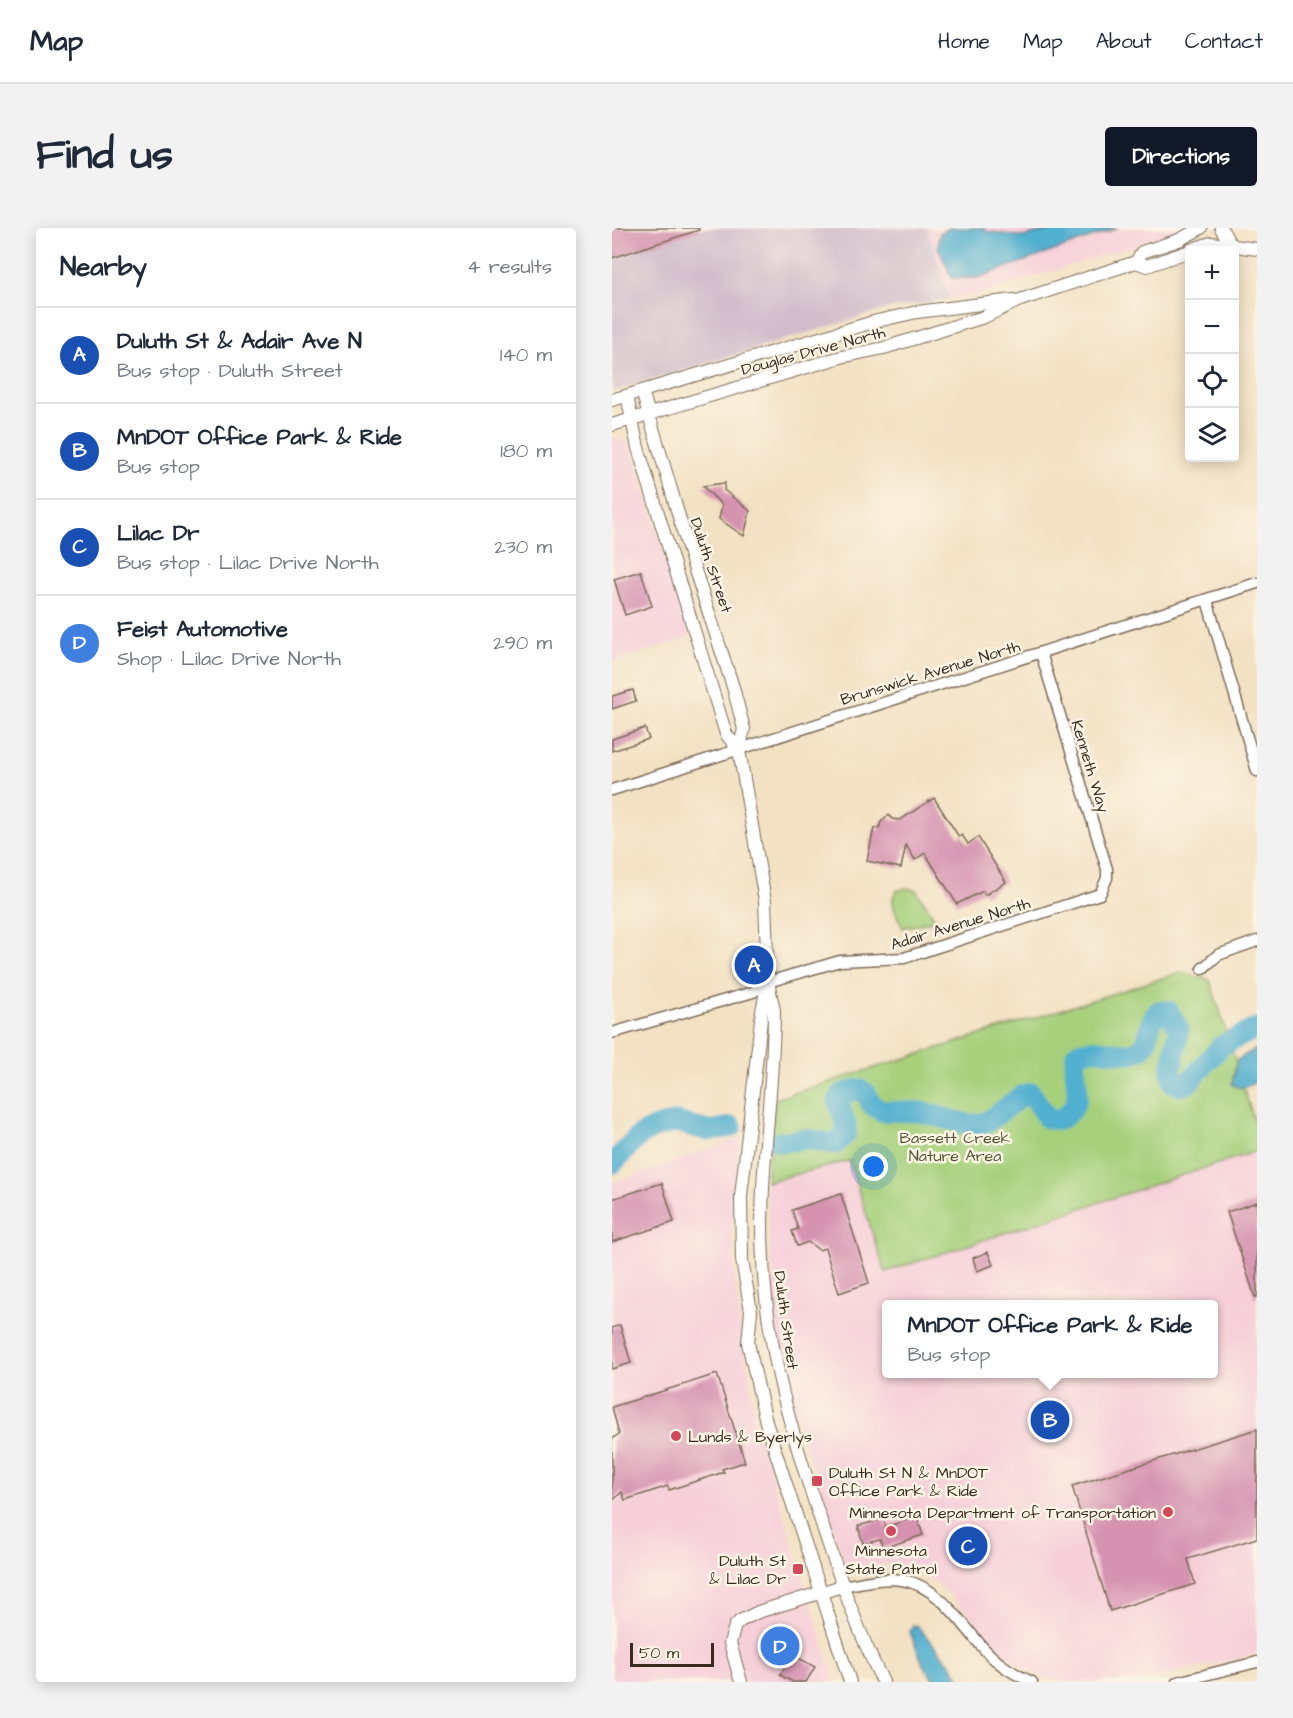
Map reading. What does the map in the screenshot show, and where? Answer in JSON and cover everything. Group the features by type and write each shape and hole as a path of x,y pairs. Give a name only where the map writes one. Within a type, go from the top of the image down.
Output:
{"street":[{"name":"Douglas Drive North","path":"1136,262 1142,252 1179,240 1201,228"},
{"path":"1221,228 1234,246"},
{"name":"Douglas Drive North","path":"1202,246 1211,243 1229,246"},
{"name":"Douglas Drive North","path":"1239,247 1257,249"},
{"name":"Douglas Drive North","path":"612,424 841,357 916,339 984,317 1020,300 1136,262 1147,266 1185,252"},
{"name":"Douglas Drive North","path":"612,400 895,316 979,303 1020,300"},
{"name":"Duluth Street","path":"642,391 744,729 739,750 765,901 768,982 774,1010 774,1036 763,1166 762,1228 772,1354 799,1457 842,1586 883,1682"},
{"name":"Duluth Street","path":"627,396 638,448 726,734 739,750"},
{"name":"Brunswick Avenue North","path":"612,790 1257,584"},
{"path":"1207,600 1257,771"},
{"name":"Kenneth Way","path":"1041,653 1107,869 1105,887"},
{"name":"Adair Avenue North","path":"612,1033 753,992 768,982 848,960 904,958 1093,898 1105,887"},
{"path":"1202,969 1218,955 1257,941"},
{"name":"Duluth Street","path":"768,982 762,1011 741,1196 742,1260 751,1311 748,1343 766,1422 850,1682"},
{"path":"741,1682 730,1643 735,1626 758,1612 842,1586 885,1579 902,1580 924,1588 939,1598 988,1652 1011,1670 1032,1682"},
{"path":"1177,1682 1257,1662"}],"shaded area":[{"path":"612,228 927,228 949,299 887,309 612,392"},
{"path":"927,228 1180,228 1168,235 979,294 949,299"},
{"path":"612,437 624,441 633,451 691,637 612,662"},
{"path":"740,1138 731,1231 736,1290 756,1424 835,1682 612,1682 612,1183"},
{"path":"1257,1151 1257,1654 1135,1682 1068,1682 1044,1678 1020,1665 995,1646 948,1593 929,1577 908,1567 885,1564 853,1569 846,1567 790,1401 774,1320 766,1182 849,1161 885,1272"}],"green space":[{"path":"906,888 916,890 936,920 903,928 893,900 896,891"},
{"name":"Bassett Creek Nature Area","path":"1182,972 1210,980 1257,1130 1257,1151 885,1272 849,1161 766,1182 775,1099"}],"water":[{"path":"950,228 984,228 986,231 1023,237 1057,228 1118,228 977,278 952,278 938,247 940,233"},
{"path":"1257,1048 1257,1081 1242,1088 1232,1084 1237,1060"},
{"path":"913,1625 917,1626 952,1666 962,1682 935,1682 923,1664 910,1632"}],"building":[{"path":"612,228 699,228 699,230 612,258"},
{"path":"725,483 724,490 750,511 744,536 719,519 722,505 703,486"},
{"path":"641,571 652,606 625,615 614,579"},
{"path":"633,690 636,701 612,709 612,696"},
{"path":"645,728 649,739 612,751 612,739"},
{"path":"934,798 959,837 962,835 968,844 978,837 1006,882 985,895 983,891 957,904 925,853 915,860 906,845 901,868 867,861 874,828 879,829 881,822 889,815 892,819 900,820"},
{"path":"662,1183 674,1222 612,1242 612,1199"},
{"path":"841,1194 869,1283 839,1293 825,1248 819,1250 808,1242 797,1246 792,1231 798,1229 792,1210"},
{"path":"1257,1202 1257,1297 1255,1297 1227,1212"},
{"path":"988,1252 993,1265 977,1271 973,1258"},
{"path":"620,1325 631,1363 612,1369 612,1328"},
{"name":"Lunds & Byerlys","path":"717,1374 745,1462 722,1469 724,1472 669,1490 668,1486 625,1500 622,1492 612,1501 612,1439 619,1434 612,1407"},
{"name":"Minnesota Department of Transportation","path":"1257,1429 1257,1538 1188,1559 1195,1584 1110,1611 1072,1486"},
{"name":"Minnesota State Patrol","path":"917,1517 923,1535 883,1548 880,1539 863,1543 858,1526 883,1519 886,1527"},
{"path":"780,1626 795,1634 786,1651 815,1667 806,1682 793,1682 780,1675 785,1667 764,1657"}],"waterway":[{"path":"780,1142 807,1139 835,1144 846,1134 846,1125 838,1101 842,1094 858,1089 866,1093 871,1104 881,1111 920,1112 971,1125 987,1122 1023,1095 1031,1093 1047,1118 1059,1120 1069,1113 1077,1098 1076,1054 1092,1050 1127,1053 1141,1049 1147,1041 1154,1016 1159,1011 1168,1011 1179,1029 1171,1071 1173,1082 1181,1086 1188,1083 1221,1046 1257,1028"},
{"path":"612,1164 639,1136 656,1127 677,1122 708,1131 732,1127"}],"place":[{"name":"Duluth St & Adair Ave N","path":"754,965"},
{"name":"MnDOT Office Park & Ride","path":"1050,1420"},
{"name":"Lunds & Byerlys","path":"676,1436"},
{"name":"Duluth St N & MnDOT Office Park & Ride","path":"817,1481"},
{"name":"Minnesota Department of Transportation","path":"1168,1512"},
{"name":"Minnesota State Patrol","path":"891,1531"},
{"name":"Lilac Dr","path":"968,1546"},
{"name":"Duluth St & Lilac Dr","path":"798,1569"},
{"name":"Feist Automotive","path":"780,1646"}]}
